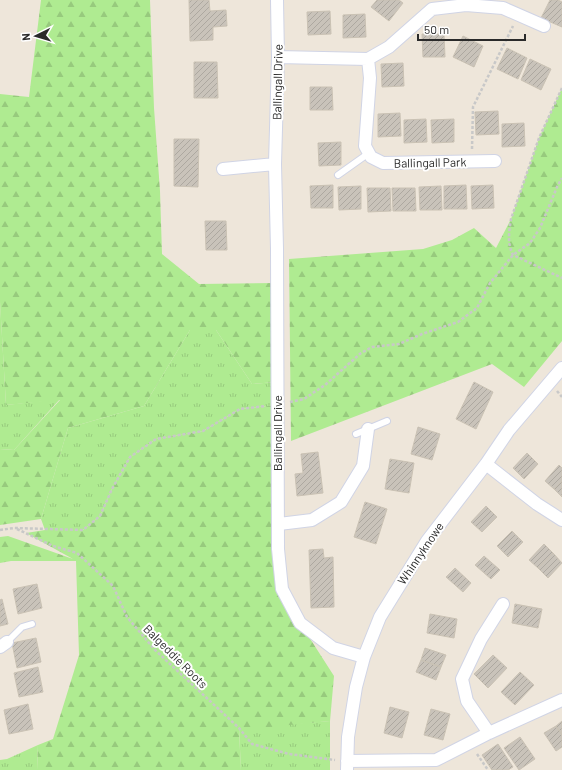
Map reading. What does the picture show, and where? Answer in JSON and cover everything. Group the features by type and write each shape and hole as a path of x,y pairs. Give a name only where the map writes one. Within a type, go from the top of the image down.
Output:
{"street":[{"name":"Ballingall Drive","path":"277,0 278,57 275,164 277,249 278,549 282,589 300,623 333,648 364,657"},
{"path":"278,57 368,59 389,47 432,9 466,6 503,8 544,26"},
{"path":"368,59 370,78 365,146 369,153"},
{"name":"Ballingall Park","path":"369,153 371,157 384,163 495,161"},
{"path":"224,169 275,164"},
{"name":"Whinnyknowe","path":"347,766 348,738 356,687 364,657 380,617 427,540 486,464 509,430 562,368"},
{"path":"278,524 312,520 341,502 363,466 368,429"},
{"path":"486,464 538,504 562,520"},
{"path":"488,732 467,701 462,679 481,640 503,604"},
{"path":"347,766 436,760 488,732 562,700"}],"lane":[{"path":"338,175 369,153"},
{"path":"356,434 387,421"},
{"path":"4,644 22,627 32,624"}],"path":[{"path":"472,162 473,106 518,15"},
{"path":"562,88 539,138 511,219 509,231 509,247 513,255 562,278"},
{"path":"0,530 14,528 83,530 100,516 112,489 130,457 156,440 203,431 240,409 277,405 304,399 325,385 361,353 372,347 399,344 422,334 458,322 477,308 490,283 513,255 530,243 540,228 562,178"},
{"name":"Balgeddie Roots","path":"14,528 53,546 77,553 113,586 127,617 155,650 239,728 252,744 289,754 347,766"},
{"path":"469,742 488,770"}],"green space":[{"path":"41,0 150,0 162,254 199,284 277,283 277,382 252,384 216,330 190,330 144,406 68,428 41,519 0,525 0,449 14,450 60,400 6,405 0,302 0,94 29,97"},
{"path":"562,88 562,341 524,387 492,364 291,441 289,259 423,249 452,240 474,228 496,248 511,219 539,138"},
{"path":"0,302 6,405 60,399 14,450 0,449"},
{"path":"190,330 216,330 252,384 277,382 277,405 240,409 203,431 156,439 130,457 112,489 100,516 83,530 45,530 41,519 68,428 144,406"},
{"path":"277,405 282,589 300,623 334,676 330,721 239,730 241,770 37,770 38,745 53,739 79,655 76,561 11,561 0,563 0,537 8,536 73,559 26,533 45,530 83,530 100,516 112,489 130,457 156,439 203,431 240,409"},
{"path":"330,721 330,770 241,770 239,728"},
{"path":"38,745 37,770 0,770 0,760 7,759"}],"building":[{"path":"189,0 209,0 210,11 226,10 227,26 213,27 213,40 190,41"},
{"path":"377,0 399,0 403,3 389,21 371,7"},
{"path":"550,0 558,0 562,2 562,27 541,18"},
{"path":"330,11 331,34 308,35 307,12"},
{"path":"365,14 366,37 343,38 343,15"},
{"path":"422,34 444,34 445,57 423,57"},
{"path":"463,36 483,46 474,67 453,57"},
{"path":"507,48 527,58 518,79 497,69"},
{"path":"530,59 551,69 541,90 521,80"},
{"path":"194,62 217,62 218,98 194,98"},
{"path":"403,63 404,86 382,87 381,64"},
{"path":"310,87 332,87 333,110 310,110"},
{"path":"498,111 499,134 476,135 475,112"},
{"path":"400,113 401,136 378,137 378,114"},
{"path":"426,119 427,142 404,143 404,120"},
{"path":"454,119 454,142 432,143 431,120"},
{"path":"524,123 525,146 502,147 502,124"},
{"path":"174,139 199,139 198,187 174,186"},
{"path":"341,142 341,165 319,166 318,143"},
{"path":"333,185 333,208 311,208 310,186"},
{"path":"466,185 467,209 444,209 444,186"},
{"path":"493,185 494,208 472,209 471,186"},
{"path":"361,186 361,209 339,210 338,187"},
{"path":"441,186 442,210 420,210 419,187"},
{"path":"367,188 390,188 391,211 368,212"},
{"path":"392,188 415,188 416,211 393,211"},
{"path":"205,221 226,221 227,250 206,250"},
{"path":"474,382 493,392 476,429 456,419"},
{"path":"418,427 440,434 432,460 411,454"},
{"path":"318,452 323,493 297,496 295,474 303,473 301,454"},
{"path":"527,453 538,464 524,479 513,468"},
{"path":"390,459 414,463 409,493 385,489"},
{"path":"559,465 562,468 562,481 554,489 545,481"},
{"path":"562,481 562,497 554,489"},
{"path":"365,502 387,509 376,544 354,537"},
{"path":"486,506 497,517 482,532 471,522"},
{"path":"512,531 523,542 508,557 497,546"},
{"path":"544,544 553,553 538,568 529,560"},
{"path":"323,549 324,558 333,557 334,607 311,608 309,550"},
{"path":"553,553 562,563 548,578 538,568"},
{"path":"484,556 500,570 491,579 475,565"},
{"path":"455,568 471,583 463,592 446,577"},
{"path":"37,584 42,608 18,614 13,589"},
{"path":"2,599 8,624 0,626 0,600"},
{"path":"515,604 542,609 538,628 512,623"},
{"path":"430,614 457,619 454,638 427,633"},
{"path":"36,638 41,662 17,668 12,643"},
{"path":"425,648 446,655 441,667 421,660"},
{"path":"493,655 507,668 488,688 474,674"},
{"path":"421,660 441,667 436,680 416,672"},
{"path":"38,667 43,692 19,697 14,673"},
{"path":"520,672 534,685 515,705 501,692"},
{"path":"28,704 33,729 9,734 4,710"},
{"path":"390,707 409,712 402,738 384,733"},
{"path":"431,709 450,714 443,740 424,735"},
{"path":"562,721 562,735 556,726"},
{"path":"556,726 562,735 562,747 556,751 544,733"},
{"path":"520,737 535,759 519,770 504,748"},
{"path":"498,744 513,767 508,770 492,770 482,755"}]}
